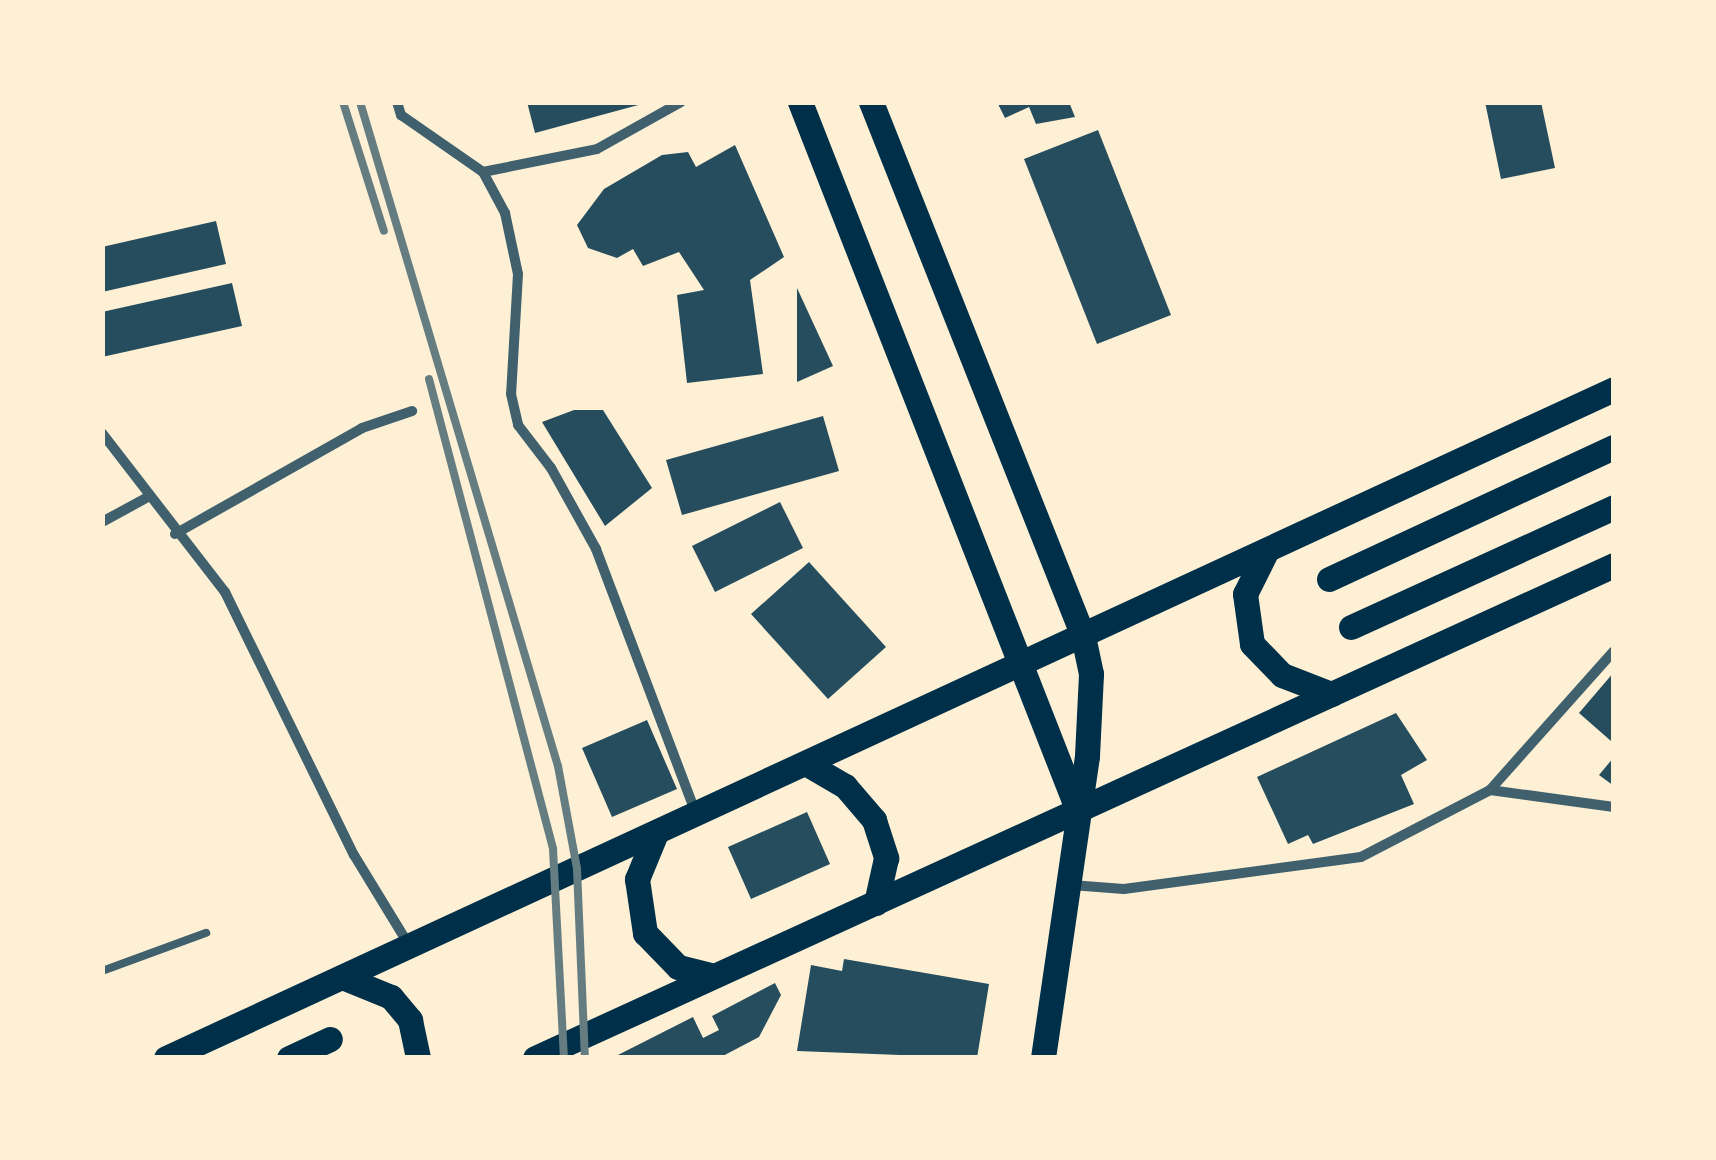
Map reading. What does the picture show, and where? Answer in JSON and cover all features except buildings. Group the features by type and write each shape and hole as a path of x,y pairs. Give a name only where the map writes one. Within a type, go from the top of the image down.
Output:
{"main road":[{"path":"800,102 1078,811"},
{"path":"871,102 1083,636 1091,717 1070,885 1042,1058"},
{"path":"166,1058 1614,390"},
{"path":"1329,579 1614,447"},
{"path":"1351,627 1614,507"},
{"path":"1268,550 1245,594 1252,644 1291,680 1331,694"},
{"path":"535,1058 1614,564"},
{"path":"807,764 846,786 874,820 886,858 876,902"},
{"path":"656,833 638,879 645,933 678,967 714,976"},
{"path":"342,978 390,997 410,1020 418,1058"},
{"path":"289,1058 330,1038"}],"street":[{"path":"397,102 401,115 483,172 505,213 518,274 511,394 518,425 551,468 596,549 696,814"},
{"path":"483,172 597,149 682,102"},
{"path":"176,534 362,428 412,410"},
{"path":"102,433 176,534 226,592 354,854 410,946"},
{"path":"102,522 148,496"},
{"path":"1070,885 1124,889 1361,857 1490,790 1614,651"},
{"path":"1490,790 1614,807"}],"lane":[{"path":"102,971 206,933"}],"railway":[{"path":"343,102 384,231"},
{"path":"360,102 558,766 577,869 585,1058"},
{"path":"429,379 553,849 564,1058"}]}
